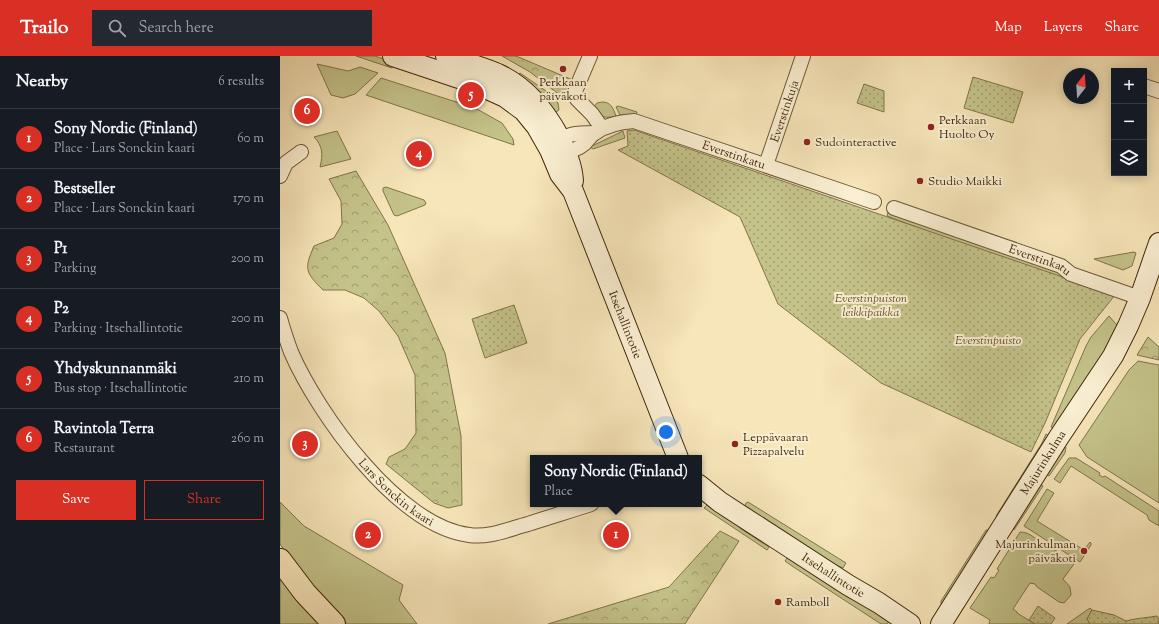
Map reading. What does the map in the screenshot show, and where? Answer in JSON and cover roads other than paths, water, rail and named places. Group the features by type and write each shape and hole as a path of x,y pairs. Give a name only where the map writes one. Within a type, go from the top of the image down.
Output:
{"highway":[{"path":"280,560 304,593 334,624"}],"main road":[{"name":"Itsehallintotie","path":"393,56 474,84 505,97 524,112 558,147 572,170 573,191 677,455"},
{"name":"Itsehallintotie","path":"446,56 498,74 515,84 538,105 551,122 558,147"},
{"name":"Majurinkulma","path":"941,624 1055,444 1113,356 1140,298 1159,243"},
{"name":"Itsehallintotie","path":"702,487 720,502 910,624"}],"street":[{"path":"590,56 575,94 577,99 592,114 598,131"},
{"name":"Everstinkuja","path":"766,165 802,56"},
{"path":"1147,87 1159,91"},
{"name":"Everstinkatu","path":"558,147 583,145 598,131 621,122 634,121 874,202"},
{"path":"280,176 286,163 301,152"},
{"name":"Everstinkatu","path":"894,208 1062,266 1071,274 1140,298"},
{"name":"Lars Sonckin kaari","path":"280,318 292,353 310,388 349,446 372,472 403,502 434,524 450,531 476,536 498,533 581,507"}],"place":[{"name":"Perkkaan päiväkoti","path":"563,69"},
{"name":"Yhdyskunnanmäki","path":"471,95"},
{"name":"Ravintola Terra","path":"307,111"},
{"name":"Perkkaan Huolto Oy","path":"931,127"},
{"name":"Sudointeractive","path":"807,142"},
{"name":"P2","path":"419,154"},
{"name":"Studio Maikki","path":"920,181"},
{"name":"P1","path":"305,444"},
{"name":"Leppävaaran Pizzapalvelu","path":"735,444"},
{"name":"Bestseller","path":"368,535"},
{"name":"Sony Nordic (Finland)","path":"616,535"},
{"name":"Majurinkulman päiväkoti","path":"1084,551"},
{"name":"Ramboll","path":"778,602"}],"park label":[{"name":"Everstinpuiston leikkipaikka","path":"871,305"},
{"name":"Everstinpuisto","path":"988,340"}]}
